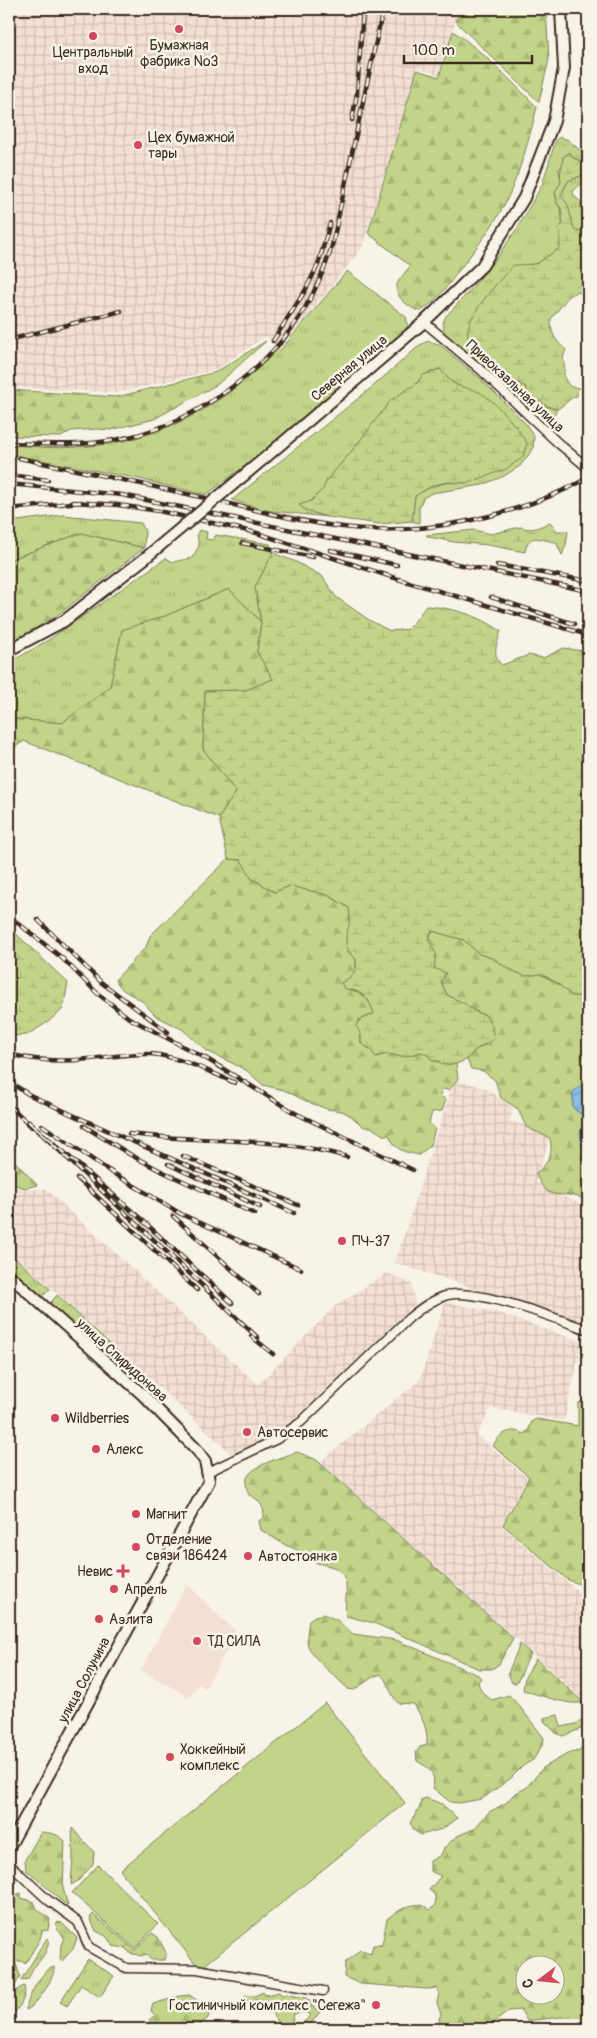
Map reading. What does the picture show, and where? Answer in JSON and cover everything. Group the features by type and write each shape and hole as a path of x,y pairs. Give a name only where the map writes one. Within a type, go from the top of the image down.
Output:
{"street":[{"name":"Северная улица","path":"9,650 64,621 144,559 424,322 482,266 524,198 554,121 564,68 561,9"},
{"name":"Привокзальная улица","path":"424,322 481,370 558,443 588,468"},
{"name":"улица Спиридонова","path":"9,1274 143,1395 197,1450 205,1461 208,1472"},
{"path":"208,1472 277,1439 301,1422 409,1318 427,1303 438,1298 462,1293 492,1299 588,1330"},
{"name":"улица Солунина","path":"9,1847 204,1491 209,1481 208,1472"},
{"path":"9,1864 48,1900 78,1922 89,1947 126,1968 197,1969 323,1991"}],"shaded area":[{"path":"9,9 459,9 439,75 417,68 362,248 280,350 266,336 215,370 117,393 9,387"},
{"path":"454,1080 486,1088 513,1108 510,1121 551,1133 536,1183 588,1208 588,1324 395,1263"},
{"path":"9,1185 24,1189 46,1189 258,1385 335,1306 387,1273 412,1284 415,1304 283,1430 259,1445 232,1454 9,1250"},
{"path":"445,1302 499,1313 582,1342 564,1421 491,1408 477,1435 527,1478 502,1526 588,1600 588,1704 320,1462 420,1380"},
{"path":"187,1584 237,1633 205,1688 198,1684 189,1697 141,1670"}],"green space":[{"path":"460,9 546,9 549,59 539,102 456,21"},
{"path":"453,31 486,57 537,107 520,168 501,210 482,240 447,286 421,311 407,305 397,291 400,279 410,266 368,233 417,70 439,77"},
{"path":"560,137 568,140 588,157 588,164 573,158 563,157 563,163 559,171 561,181 558,188 557,203 563,218 560,248 536,264 514,266 484,300 471,322 468,332 469,340 478,348 488,353 491,362 514,382 526,387 543,405 557,409 554,416 525,403 497,382 445,336 443,323 446,316 499,255 518,227 542,185 556,140"},
{"path":"570,152 573,158 588,164 588,173 568,181 561,195 568,205 574,229 578,232 588,228 588,295 577,292 569,296 551,319 554,336 559,344 566,349 563,358 565,380 571,387 580,388 577,391 577,396 557,409 528,395 526,387 498,369 488,353 478,348 469,340 468,332 470,322 483,300 514,265 536,264 560,248 560,232 557,229 563,224 561,208 557,203 555,192 561,182 560,174 563,157"},
{"path":"588,173 588,178 573,191 574,196 581,202 582,218 586,223 588,221 588,228 578,232 574,229 561,195 568,181"},
{"path":"347,271 406,317 408,325 404,332 267,452 262,453 206,495 135,478 9,454 9,445 60,448 107,444 161,430 187,419 234,389 277,349 280,351"},
{"path":"266,341 218,384 154,419 111,430 71,431 61,437 9,436 9,390 117,397 216,372"},
{"path":"428,341 439,344 482,380 525,423 534,436 533,449 520,466 504,476 482,485 432,493 423,498 419,508 419,523 412,521 415,496 440,484 452,482 468,483 517,427 494,403 453,383 439,369 423,375 417,383 382,413 327,480 323,489 311,501 300,505 307,511 327,517 264,510 232,500 370,389 420,345"},
{"path":"440,369 453,383 479,392 492,401 506,415 527,443 523,457 506,469 468,483 449,482 433,485 415,496 412,521 380,524 327,517 307,511 299,505 311,501 323,489 327,480 391,400 417,383 423,375"},
{"path":"63,515 141,523 145,531 144,548 81,533 9,560 9,522"},
{"path":"550,522 557,531 568,531 562,555 556,542 536,538 529,541 525,552 488,545 454,542 426,535 474,530 491,534 520,527 535,528"},
{"path":"199,530 207,532 206,539 213,540 216,535 270,544 273,553 255,587 261,622 229,589 165,616 122,630 110,687 62,723 16,719 9,721 9,663 50,639 166,558 173,562 192,558 199,546 197,534"},
{"path":"81,533 144,548 55,617 9,644 9,560"},
{"path":"273,553 294,561 322,576 336,597 369,620 390,631 409,629 426,606 436,607 475,617 501,631 496,653 502,665 529,655 543,658 564,648 588,652 588,996 572,996 557,983 541,974 525,976 509,969 492,958 479,954 464,940 432,931 428,939 436,954 434,968 446,973 441,982 447,995 464,1003 475,1012 485,1015 492,1026 494,1039 475,1050 466,1060 456,1064 442,1065 439,1061 433,1061 428,1055 421,1052 407,1056 385,1054 376,1057 370,1049 361,1043 361,1034 356,1026 359,1020 374,1014 370,1003 360,993 345,989 341,983 353,974 356,967 356,959 350,953 346,941 350,916 349,908 328,895 290,886 274,892 251,878 241,860 228,859 219,818 236,792 203,749 205,691 246,690 273,679 257,652 261,622 255,587"},
{"path":"229,589 261,622 257,652 273,679 246,690 205,691 203,749 236,792 219,818 24,741 9,751 9,721 16,719 62,723 110,687 122,630 165,616"},
{"path":"228,859 241,860 251,878 274,892 290,886 328,895 349,908 352,920 347,934 347,951 356,959 356,968 351,976 341,983 345,989 360,993 370,1004 374,1014 359,1020 361,1043 370,1049 376,1057 385,1055 407,1056 421,1052 428,1055 433,1061 456,1064 458,1079 449,1090 442,1089 440,1096 446,1100 442,1111 432,1112 429,1123 435,1128 431,1145 419,1155 401,1150 389,1135 383,1135 371,1127 364,1127 342,1111 327,1109 284,1090 263,1085 246,1070 207,1051 182,1029 156,1016 142,1001 123,990 115,980 146,947 150,936"},
{"path":"9,927 68,983 63,1009 48,1022 27,1035 9,1036"},
{"path":"432,931 464,940 479,954 492,958 509,969 525,976 540,974 557,983 572,996 588,996 588,1084 585,1083 573,1092 573,1108 585,1117 580,1133 588,1149 588,1210 583,1208 584,1199 576,1196 551,1193 541,1184 536,1174 549,1158 551,1150 550,1138 526,1127 518,1109 501,1098 495,1080 483,1071 471,1069 467,1060 475,1050 485,1045 485,1015 459,1002 446,992 431,958 429,944"},
{"path":"9,1154 37,1185 25,1188 9,1183"},
{"path":"9,1252 50,1289 41,1298 9,1270"},
{"path":"57,1295 134,1366 124,1377 48,1306"},
{"path":"588,1391 588,1583 579,1584 568,1580 503,1525 529,1477 493,1446 498,1438 505,1433 514,1431 523,1434 528,1431 532,1421 537,1419 578,1426 578,1404 587,1396"},
{"path":"297,1452 320,1463 513,1638 499,1664 492,1669 479,1669 374,1623 346,1616 346,1582 339,1571 333,1567 310,1560 261,1530 259,1521 264,1517 262,1506 249,1495 246,1485 247,1478 258,1467"},
{"path":"323,1614 337,1620 353,1634 396,1640 478,1675 481,1678 478,1682 481,1690 492,1700 509,1695 544,1738 543,1744 533,1760 482,1799 459,1803 450,1802 433,1788 434,1783 431,1771 417,1761 416,1753 420,1747 427,1745 427,1733 414,1704 398,1703 381,1674 354,1690 348,1689 312,1653 307,1642 309,1620"},
{"path":"520,1644 531,1654 518,1680 516,1683 512,1683 508,1673"},
{"path":"536,1659 583,1702 571,1703 523,1690 525,1677"},
{"path":"325,1703 405,1803 200,1969 120,1870"},
{"path":"558,1715 561,1727 576,1724 588,1716 588,1726 563,1736 556,1733 544,1721 544,1718"},
{"path":"588,1738 588,2018 560,2017 527,2021 521,2010 509,2011 492,2024 493,2029 446,2029 440,2025 439,2019 441,2014 437,2003 439,1993 437,1988 427,1989 361,1984 344,1977 345,1963 360,1950 371,1954 373,1945 382,1945 387,1919 396,1912 414,1905 424,1906 429,1910 434,1907 435,1897 429,1890 441,1876 430,1871 430,1861 441,1855 444,1848 457,1836 474,1829 489,1812 506,1803 514,1794 526,1788 543,1768 569,1753 580,1751"},
{"path":"426,1798 442,1804 457,1818 442,1829 421,1835 415,1831 410,1823 420,1807 421,1800"},
{"path":"72,1828 94,1852 93,1864 78,1881 71,1885 73,1857"},
{"path":"41,1832 54,1834 65,1841 63,1888 68,1906 26,1870 25,1860"},
{"path":"98,1865 158,1924 135,1948 72,1893"},
{"path":"21,1893 21,1898 34,1902 37,1909 50,1919 48,1930 42,1931 40,1939 25,1964 22,1961 15,1961 20,1976 16,1984 9,1988 9,1897"},
{"path":"93,1914 135,1950 152,1933 158,1937 166,1953 164,1960 151,1960 146,1954 141,1956 130,1953 125,1948 113,1946 106,1936 96,1931 90,1918"},
{"path":"57,1922 62,1923 77,1938 73,1949 62,1961 60,1960 61,1945 64,1937 57,1929"},
{"path":"47,1938 49,1940 44,1955 33,1968 28,1979 21,1980"},
{"path":"88,1959 114,1976 100,1997 81,1985 67,2006 60,2002"},
{"path":"54,1967 52,1977 44,1991 34,2004 26,2010 29,1999 40,1978 49,1969"},
{"path":"24,1986 25,1993 21,2004 14,2013 9,2012 12,1996"},
{"path":"263,1992 265,1995 279,1992 282,1995 300,1996 312,2001 311,2005 320,2012 307,2028 303,2028 301,2024 310,2017 310,2014 302,2012 294,2014 290,2029 282,2027 277,2022 271,2009 268,2011 264,2008 264,2000 255,2000 249,2005 245,2001 245,1996 254,1996"},
{"path":"189,1995 206,2006 210,2012 208,2018 195,2029 145,2029 153,2026 149,2020 155,2015 151,2011 153,2004"}],"water":[{"path":"585,1083 588,1084 588,1149 582,1145 580,1133 585,1117 573,1108 573,1092"}],"railway":[{"path":"352,120 357,94 363,9"},
{"path":"9,443 69,444 99,442 129,437 155,429 180,419 205,405 252,371 272,351 305,308 327,262 383,9"},
{"path":"273,341 305,291 318,265 330,223"},
{"path":"9,340 121,311"},
{"path":"19,458 270,514 335,526 367,529 432,527 465,522 529,504 560,492 588,478"},
{"path":"9,475 48,480"},
{"path":"9,484 122,495 588,591"},
{"path":"73,502 118,505 159,511 257,533 398,579 588,635"},
{"path":"9,509 81,502"},
{"path":"242,543 313,557"},
{"path":"330,550 397,565"},
{"path":"497,565 588,581"},
{"path":"491,597 574,624"},
{"path":"9,916 62,958 97,993 129,1018 207,1059 295,1113 413,1170"},
{"path":"38,920 102,983 168,1032"},
{"path":"9,1054 59,1061 151,1054 183,1061 235,1083"},
{"path":"9,1082 30,1095 75,1116 294,1213"},
{"path":"9,1105 32,1127"},
{"path":"232,1303 141,1219 29,1122 258,1338"},
{"path":"42,1125 108,1170 181,1214 301,1269"},
{"path":"84,1126 159,1170 255,1214"},
{"path":"129,1134 266,1143 320,1150 347,1157"},
{"path":"183,1156 298,1205"},
{"path":"168,1164 260,1207"},
{"path":"77,1178 197,1290"},
{"path":"173,1216 259,1294"},
{"path":"251,1336 273,1354"}],"place":[{"name":"Бумажная фабрика №3","path":"179,29"},
{"name":"Центральный вход","path":"93,36"},
{"name":"Цех бумажной тары","path":"138,145"},
{"name":"ПЧ-37","path":"342,1241"},
{"name":"Wildberries","path":"55,1418"},
{"name":"Автосервис","path":"247,1432"},
{"name":"Алекс","path":"96,1449"},
{"name":"Магнит","path":"136,1514"},
{"name":"Отделение связи 186424","path":"136,1547"},
{"name":"Автостоянка","path":"248,1556"},
{"name":"Невис","path":"123,1571"},
{"name":"Апрель","path":"114,1589"},
{"name":"Аэлита","path":"99,1619"},
{"name":"ТД СИЛА","path":"197,1641"},
{"name":"Хоккейный комплекс","path":"170,1757"},
{"name":"Гостиничный комплекс \"Сегежа\"","path":"376,2005"}]}
